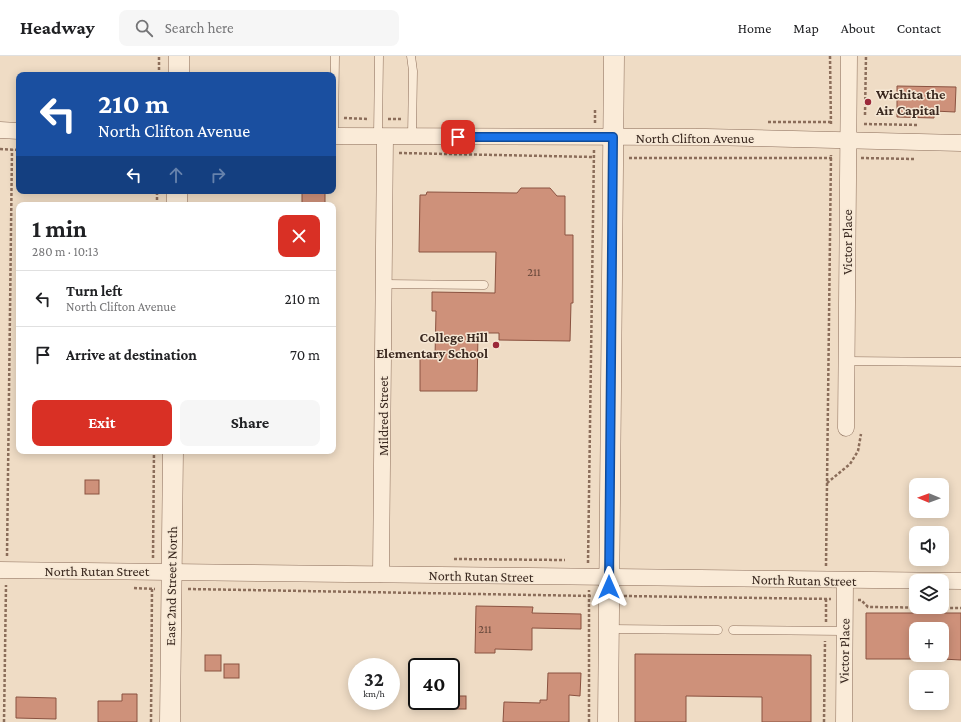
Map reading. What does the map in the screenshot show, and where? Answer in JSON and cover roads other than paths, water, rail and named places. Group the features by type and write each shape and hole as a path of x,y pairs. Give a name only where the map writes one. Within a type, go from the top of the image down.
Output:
{"street":[{"path":"179,56 179,72"},
{"path":"608,722 609,587 603,157 614,56"},
{"name":"Victor Place","path":"846,428 849,56"},
{"path":"0,130 16,130"},
{"name":"North Clifton Avenue","path":"336,136 382,142 412,137 604,137 961,143"},
{"name":"Mildred Street","path":"381,574 384,284 382,142"},
{"name":"East 2nd Street North","path":"170,722 173,454"},
{"name":"North Rutan Street","path":"4,576 171,580 381,574 588,577 609,587 826,580 961,581"},
{"name":"Victor Place","path":"844,722 845,581"}],"lane":[{"path":"335,56 335,72"},
{"path":"379,56 382,142"},
{"path":"411,56 413,71 412,137"},
{"path":"384,284 484,285"},
{"path":"846,361 961,362"},
{"path":"608,628 718,630"},
{"path":"733,630 844,631"}],"place":[{"name":"Wichita the Air Capital","path":"868,102"},
{"name":"College Hill Elementary School","path":"496,345"}]}
